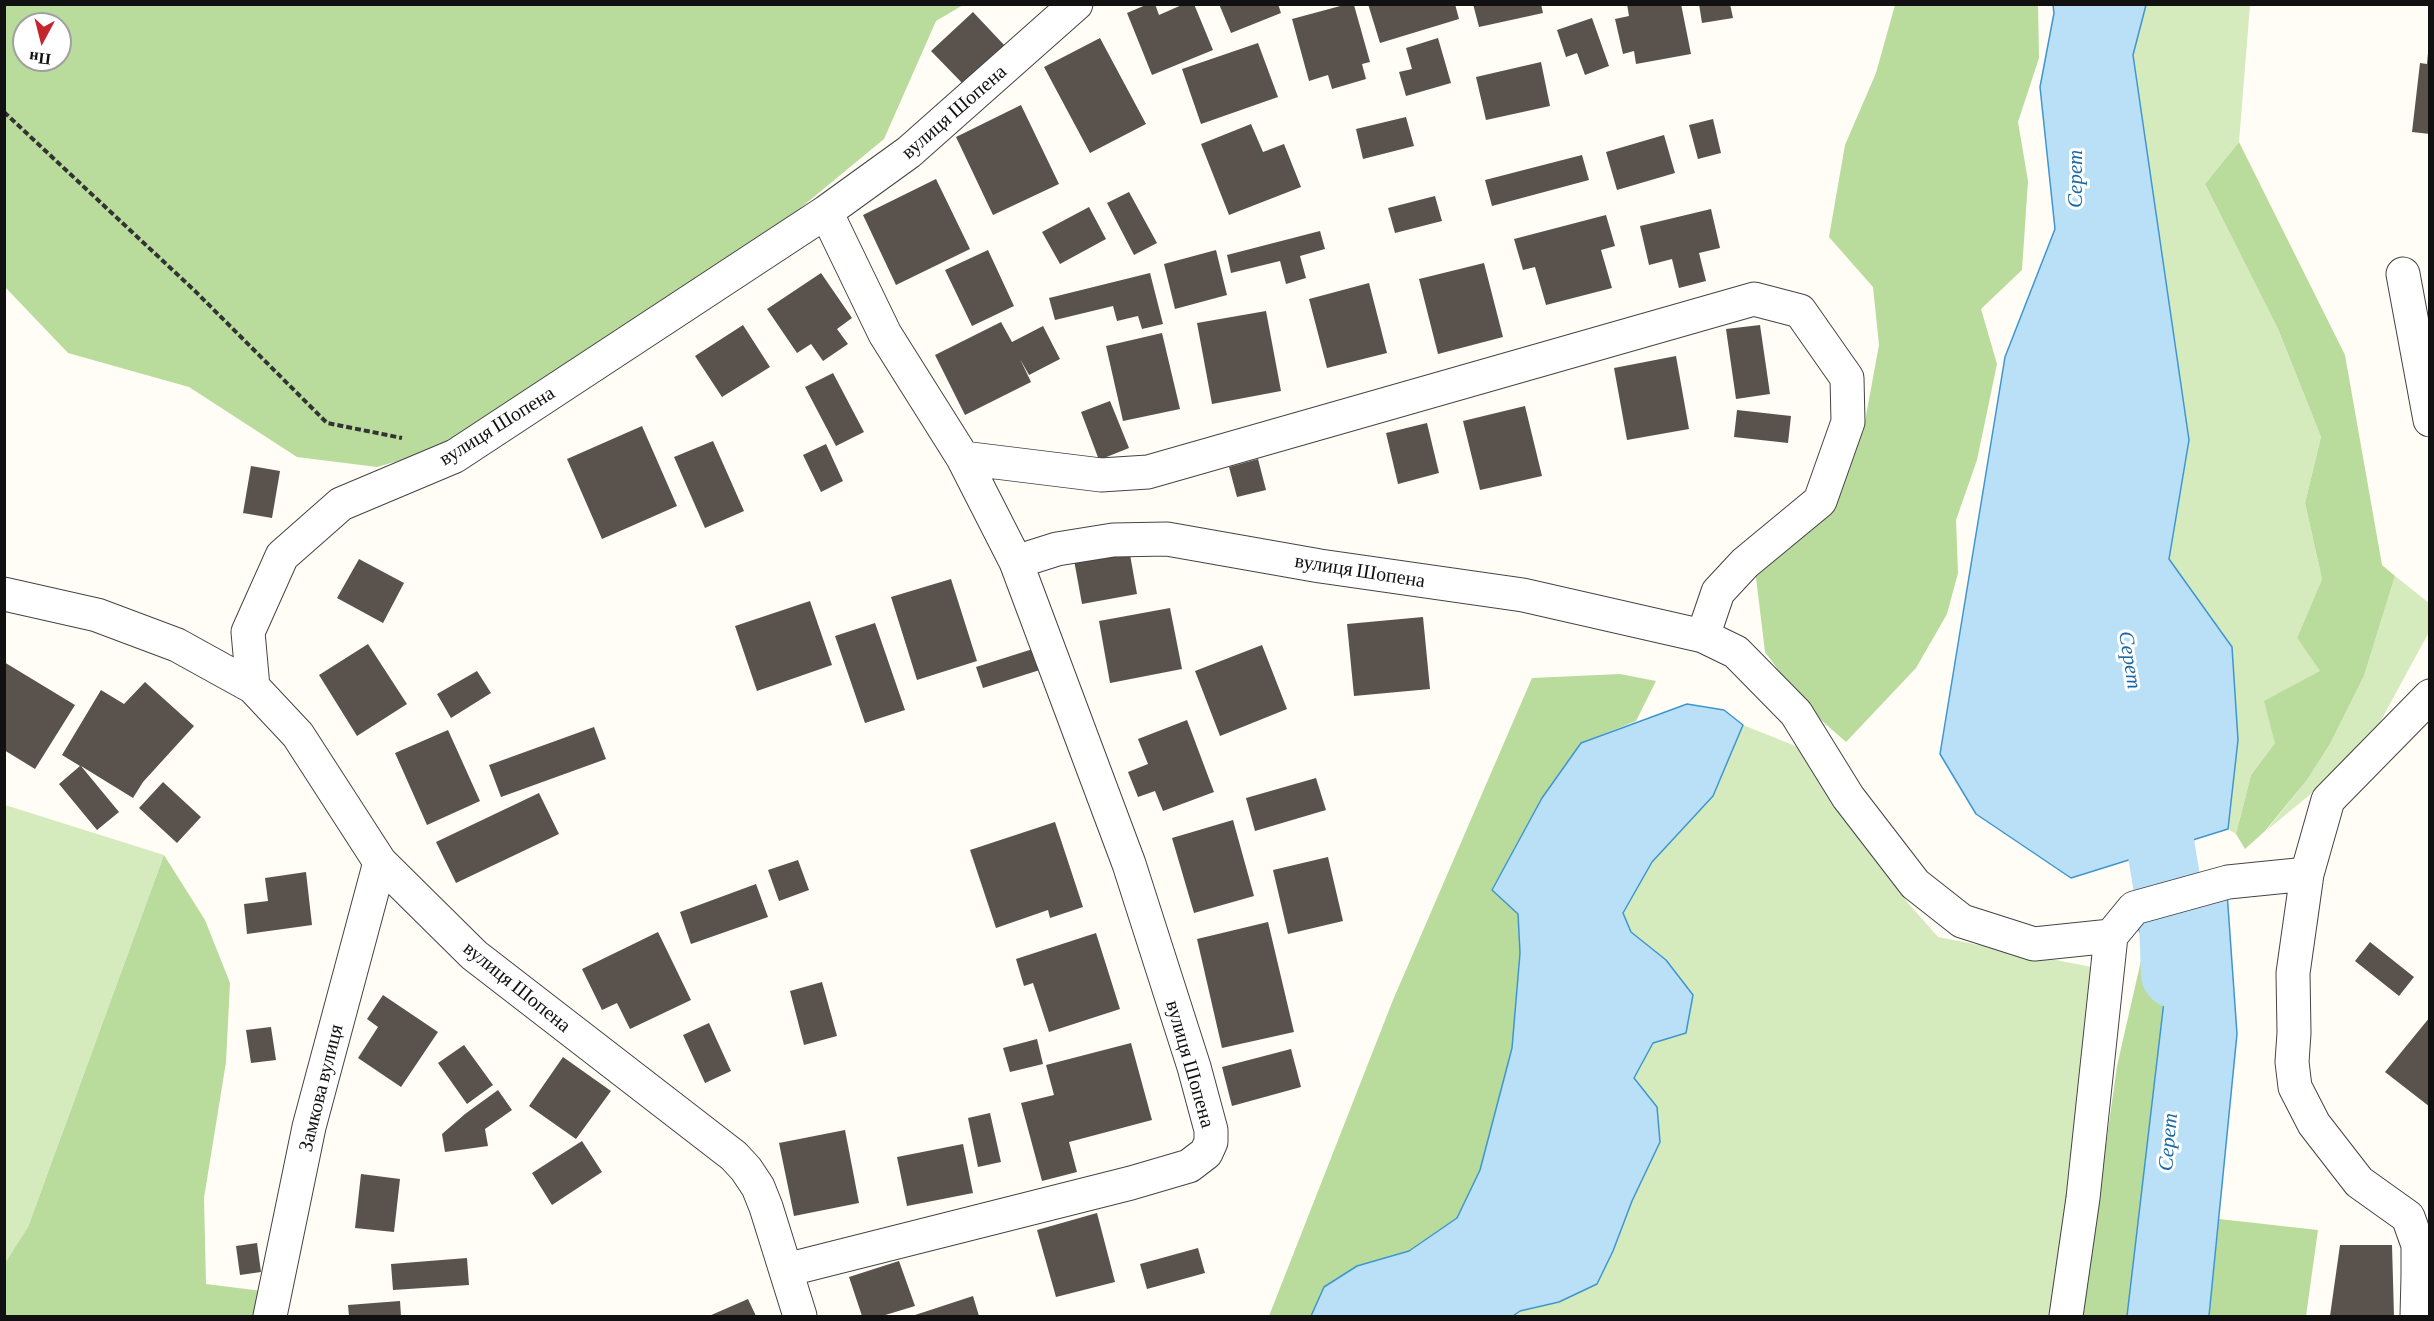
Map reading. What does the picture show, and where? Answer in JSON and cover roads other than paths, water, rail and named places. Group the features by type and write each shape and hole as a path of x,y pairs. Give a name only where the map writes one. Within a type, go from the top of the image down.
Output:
{"street":[{"name":"вулиця Шопена","path":"253,687 248,632 282,556 341,504 455,456 826,212 909,152 1076,4"},
{"name":"вулиця Шопена","path":"786,1270 1131,1184 1189,1166 1206,1153 1211,1142 1211,1130 1194,1067 1129,864 1016,562 963,458 885,334 826,212"},
{"path":"2403,274 2430,420"},
{"path":"963,458 1101,475 1148,472 1754,299 1800,311 1847,378 1848,422 1820,501 1745,563 1718,592 1703,636"},
{"name":"вулиця Шопена","path":"1016,562 1057,549 1113,540 1167,539 1320,566 1523,595 1703,636 1736,652 1796,713 1848,797 1915,884 1962,921 2034,944 2110,936"},
{"name":"вулиця Шопена","path":"6,594 97,615 177,645 253,687 298,735 380,862 474,955 734,1156 746,1169 758,1187 800,1317"},
{"path":"2417,1317 2418,1245 2408,1217 2360,1182 2314,1124 2295,1087 2292,1062 2293,973 2307,874 2328,800 2430,696"},
{"name":"Замкова вулиця","path":"270,1317 309,1127 380,862"},
{"path":"2066,1317 2083,1198 2110,936 2134,908 2228,882 2307,874"},
{"path":"2418,1276 2430,1245"}],"water":[{"path":"2053,5 2146,5 2133,55 2189,440 2169,559 2232,647 2238,740 2228,829 2071,878 1976,814 1940,754 2005,357 2055,229 2040,87 2054,13"},
{"path":"1687,704 1724,710 1743,725 1713,796 1652,862 1623,913 1631,932 1666,960 1693,995 1686,1033 1653,1043 1634,1078 1657,1107 1660,1142 1597,1284 1559,1302 1520,1311 1513,1316 1311,1316 1324,1287 1357,1266 1409,1251 1457,1218 1480,1170 1512,1048 1520,953 1518,914 1492,890 1542,798 1581,743"},
{"path":"2227,892 2237,1034 2209,1316 2127,1316 2166,984 2135,922"}],"waterway":[{"name":"Серет","path":"2146,757 2173,921 2175,974"}]}
